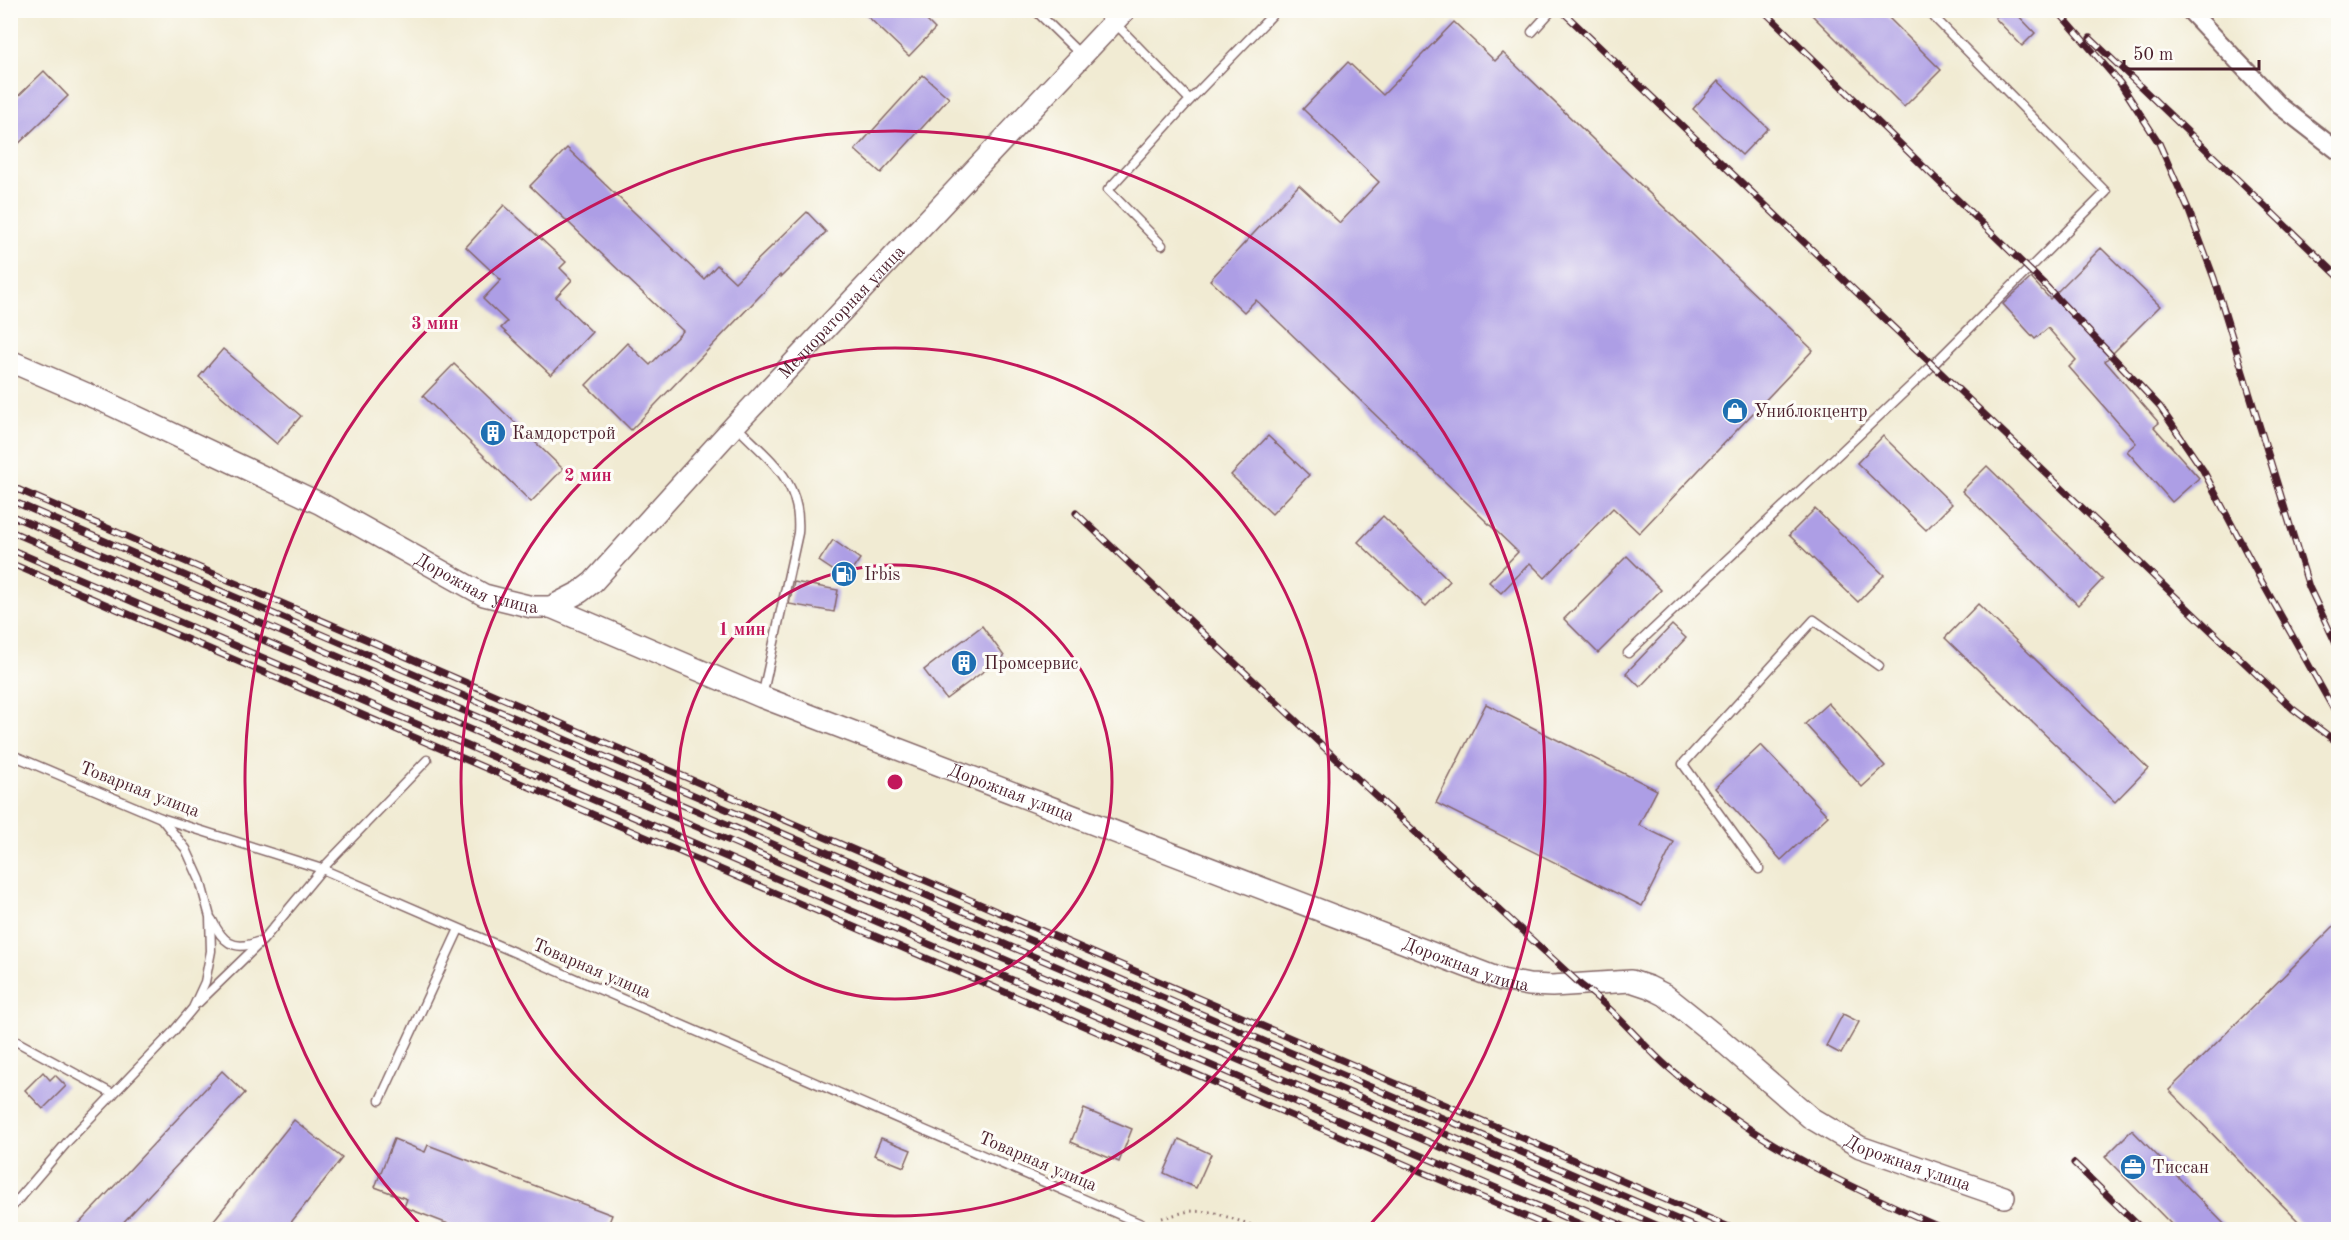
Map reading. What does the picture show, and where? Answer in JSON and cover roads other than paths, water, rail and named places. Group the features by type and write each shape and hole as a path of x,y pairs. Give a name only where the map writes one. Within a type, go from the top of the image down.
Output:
{"street":[{"path":"2189,10 2280,106 2338,151"},
{"name":"Мелиораторная улица","path":"551,607 580,592 593,582 735,425 1119,16"},
{"name":"Дорожная улица","path":"10,361 105,402 321,504 484,595 532,607 551,607 762,697 1502,980 1552,986 1631,981 1649,987 1665,995 1720,1039 1810,1118 1860,1147 2004,1197"}],"lane":[{"path":"1035,10 1082,56"},
{"path":"1162,245 1108,190 1190,100 1277,10"},
{"path":"1532,32 1552,10"},
{"path":"1628,652 1933,365 2106,192 1927,10"},
{"path":"1119,16 1190,100"},
{"path":"735,425 789,483 795,495 799,516 798,533 762,697"},
{"path":"1759,869 1683,764 1814,620 1879,666"},
{"name":"Товарная улица","path":"10,754 161,818 322,870 1155,1230"},
{"path":"10,1209 69,1140 173,1032 193,1008 263,940 322,870 427,760"},
{"path":"161,818 186,849 200,879 210,917 218,933 230,944 245,947 263,940"},
{"path":"193,1008 205,982 209,961 210,917"},
{"path":"380,1101 459,929"},
{"path":"10,1038 113,1094"}],"railway":[{"path":"1763,10 2043,283 2160,407 2203,470 2262,582 2338,717"},
{"path":"2057,10 2120,83 2159,143 2189,211 2214,278 2309,587 2338,648"},
{"path":"1564,13 2293,709 2338,743"},
{"path":"2090,38 2338,276"},
{"path":"10,486 1736,1230"},
{"path":"10,500 1702,1230"},
{"path":"1076,513 1362,783 1602,1002 1680,1078 1721,1109 1774,1144 1859,1190 1946,1230"},
{"path":"10,515 1668,1230"},
{"path":"10,531 1633,1230"},
{"path":"10,549 1594,1230"},
{"path":"10,563 1557,1230"},
{"path":"2074,1163 2143,1230"}],"place":[{"name":"Униблокцентр","path":"1735,411"},
{"name":"Камдорстрой","path":"493,433"},
{"name":"Irbis","path":"844,574"},
{"name":"Промсервис","path":"964,663"},
{"name":"Тиссан","path":"2133,1167"}]}
